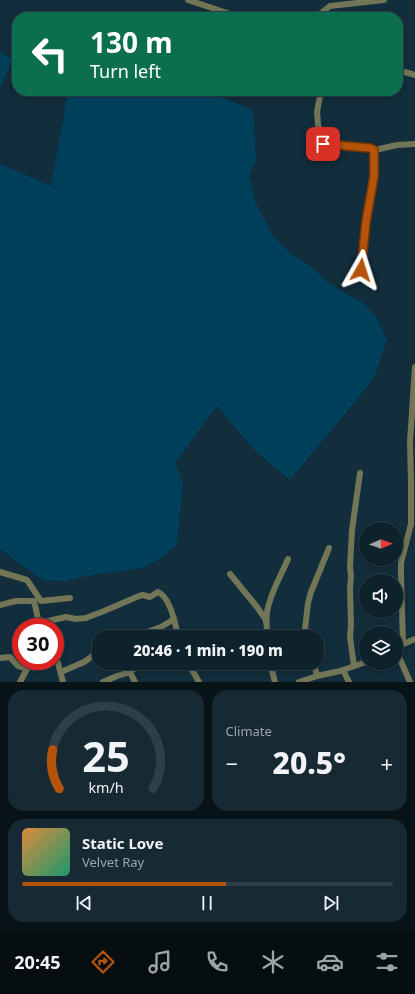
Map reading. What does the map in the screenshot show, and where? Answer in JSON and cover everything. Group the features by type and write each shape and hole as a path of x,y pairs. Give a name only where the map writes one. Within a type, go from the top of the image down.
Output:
{"street":[{"path":"188,0 224,12"},
{"path":"322,12 330,6 384,0"},
{"path":"403,71 415,74"},
{"path":"320,96 317,112 318,124 323,144 370,148 374,150 397,145 415,144"},
{"path":"361,270 366,222 374,176 374,150"},
{"path":"403,626 401,563 411,524 410,442 415,367"},
{"path":"354,666 350,637 350,561 352,530 360,473"},
{"path":"305,630 308,603 311,592 329,548"},
{"path":"267,630 267,611 288,559"},
{"path":"0,572 27,580 41,601"},
{"path":"230,574 266,620 267,630"},
{"path":"63,618 86,618 139,596 143,595 150,597 158,592 162,594 171,609 176,630"},
{"path":"0,605 16,601 41,601 70,598"},
{"path":"34,601 38,618"},
{"path":"153,630 174,619"},
{"path":"403,644 415,639"},
{"path":"64,682 61,672 84,662 92,656"},
{"path":"0,658 10,657 12,659"},
{"path":"299,682 359,664"},
{"path":"403,666 410,682"},
{"path":"20,682 26,670"},
{"path":"103,682 132,670"},
{"path":"192,670 198,682"},
{"path":"272,670 275,682"},
{"path":"316,670 317,676"},
{"path":"343,670 350,682"},
{"path":"130,672 135,682"}],"shaded area":[{"path":"0,52 12,59 12,62 0,88"},
{"path":"67,96 219,96 253,110 256,161 249,175 255,201 273,236 291,254 311,266 328,283 363,303 376,316 387,340 376,373 368,386 290,480 253,449 217,406 175,463 183,483 177,544 164,556 144,568 93,575 64,581 42,580 0,549 0,164 51,186"}],"route":[{"path":"323,144 370,148 374,150 374,176 366,222 361,270"}]}
